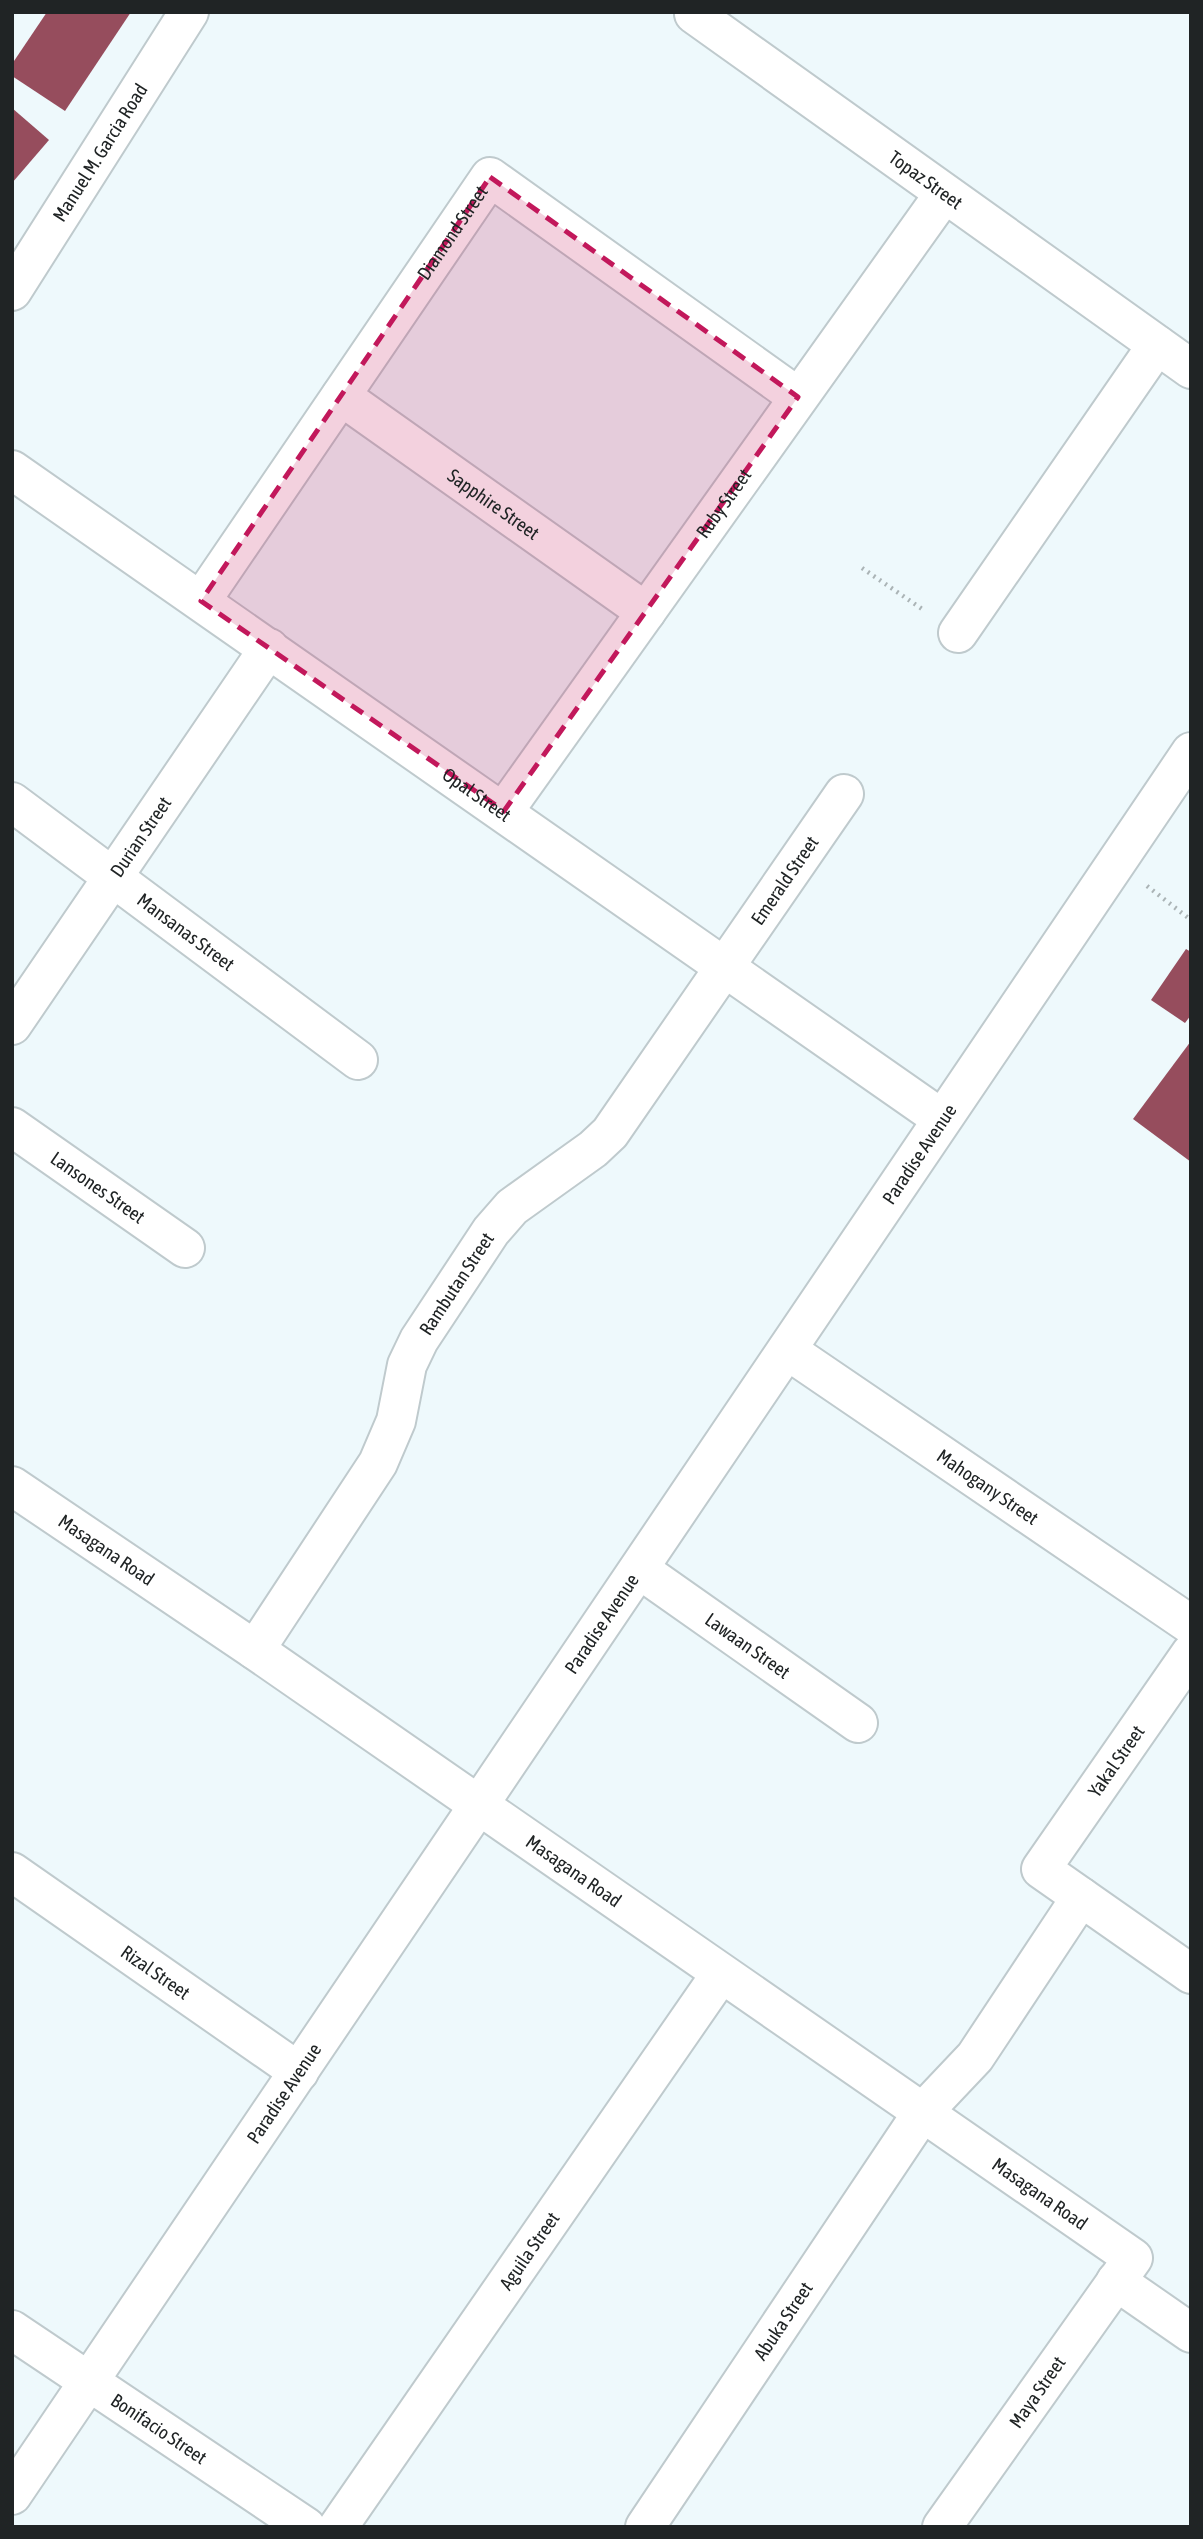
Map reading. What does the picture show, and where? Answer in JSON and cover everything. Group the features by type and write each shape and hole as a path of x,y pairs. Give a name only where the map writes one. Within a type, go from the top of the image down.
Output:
{"street":[{"name":"Manuel M. Garcia Road","path":"12,291 189,12"},
{"name":"Topaz Street","path":"694,14 1191,369"},
{"name":"Diamond Street","path":"201,601 490,177 799,397"},
{"name":"Ruby Street","path":"504,811 944,194"},
{"path":"958,632 1157,345"},
{"name":"Sapphire Street","path":"341,396 646,612"},
{"name":"Opal Street","path":"12,470 725,965 942,1119"},
{"name":"Durian Street","path":"12,1025 269,648"},
{"name":"Paradise Avenue","path":"12,2495 1191,752"},
{"name":"Emerald Street","path":"725,965 844,794"},
{"name":"Mansanas Street","path":"12,802 358,1060"},
{"name":"Rambutan Street","path":"255,1650 378,1463 396,1421 407,1365 419,1340 491,1231 512,1207 593,1150 610,1133 725,965"},
{"name":"Lansones Street","path":"12,1127 185,1248"},
{"name":"Mahogany Street","path":"787,1350 1191,1625"},
{"name":"Masagana Road","path":"12,1486 255,1650 922,2113 1125,2270 1191,2333"},
{"name":"Lawaan Street","path":"639,1569 858,1723"},
{"name":"Yakal Street","path":"1081,1897 1041,1869 1191,1653"},
{"name":"Rizal Street","path":"12,1872 299,2071"},
{"path":"1081,1897 1191,1974"},
{"name":"Abuka Street","path":"646,2527 922,2113 975,2057 1081,1897"},
{"name":"Aguila Street","path":"338,2527 720,1975"},
{"name":"Maya Street","path":"942,2527 1125,2270"},
{"name":"Bonifacio Street","path":"12,2330 306,2527"}],"path":[{"path":"862,568 958,632"},
{"path":"1116,862 1191,920"}],"highlighted area":[{"path":"490,177 798,397 504,811 201,601"}],"building":[{"path":"47,12 131,12 65,111 12,76 12,64"},
{"path":"12,108 49,140 12,183"},
{"path":"1186,949 1191,952 1191,1015 1185,1023 1151,1000"},
{"path":"1191,1041 1191,1162 1133,1119"}]}
